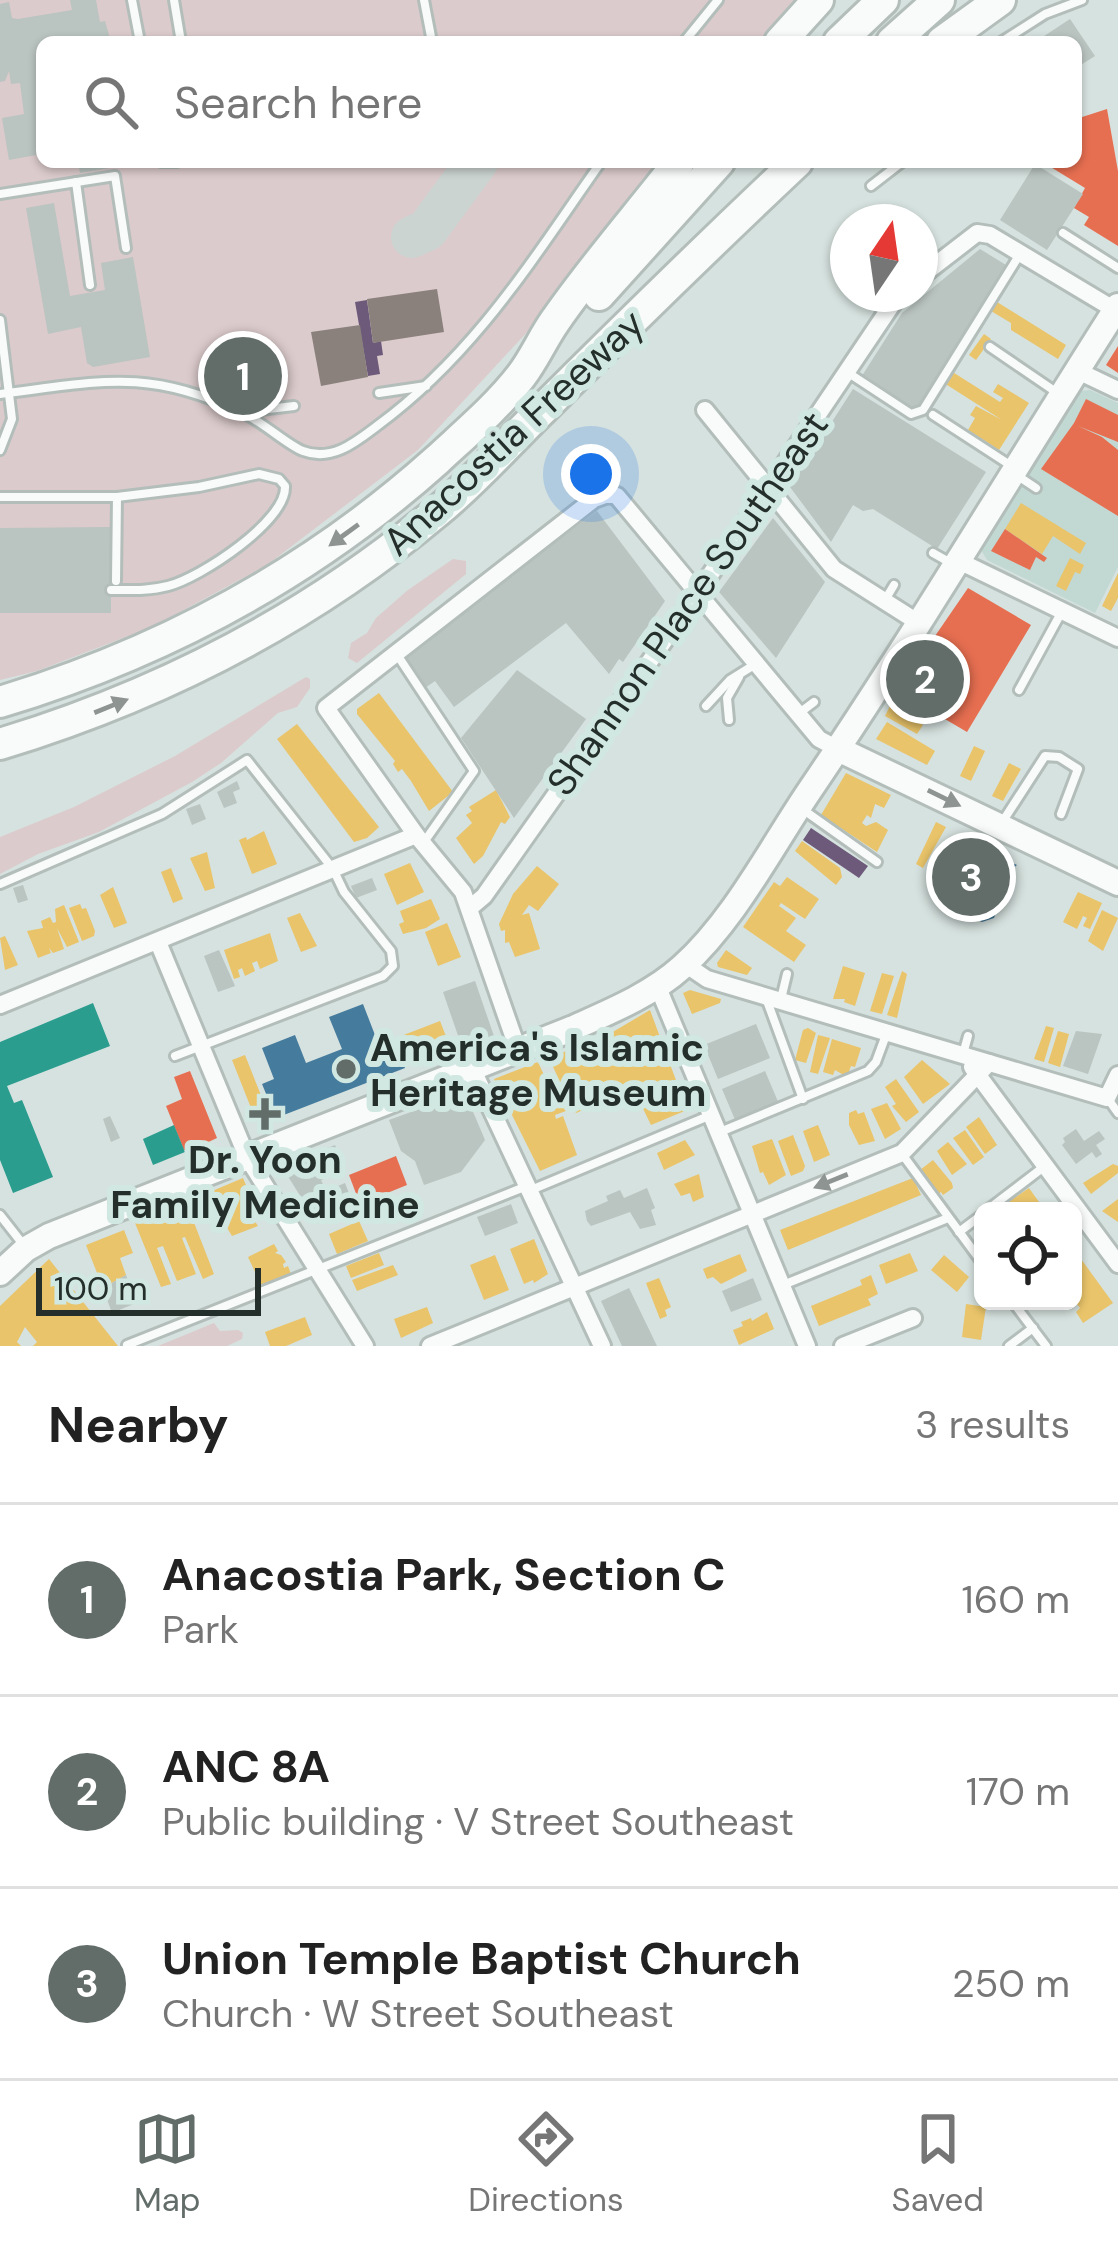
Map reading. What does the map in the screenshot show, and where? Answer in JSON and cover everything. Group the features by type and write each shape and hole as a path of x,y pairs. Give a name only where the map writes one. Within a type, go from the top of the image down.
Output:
{"highway":[{"path":"785,36 818,0"},
{"path":"845,36 883,0"},
{"path":"899,36 939,0"},
{"path":"924,36 968,0"},
{"path":"950,36 1000,0"},
{"name":"Anacostia Freeway","path":"0,701 78,676 214,616 320,552 427,469 524,373 554,322 674,168"},
{"path":"524,373 713,168"},
{"path":"541,411 591,350 766,168"},
{"name":"Anacostia Freeway","path":"0,744 168,682 304,610 383,555 448,503 791,168"},
{"path":"0,688 78,676"}],"main road":[{"path":"0,1273 49,1236 599,1016 685,964 728,913 838,748 1117,308"},
{"path":"838,748 1000,825 1061,862 1118,883"}],"street":[{"path":"938,264 977,233 990,235 1117,308"},
{"name":"Shannon Place Southeast","path":"471,908 698,593 886,312"},
{"path":"1078,371 1118,390"},
{"path":"705,410 834,569 919,623"},
{"path":"518,1050 463,892 326,708 594,499 608,494 617,496 756,663 777,679 819,739 838,748"},
{"path":"957,563 1118,638"},
{"path":"0,1005 333,869 420,839"},
{"path":"158,942 248,1157 365,1346"},
{"path":"685,964 707,979 992,1064 1112,1106 1118,1075"},
{"path":"657,985 807,1346"},
{"path":"430,1346 902,1153 992,1064"},
{"path":"992,1064 1045,1166 1118,1264"},
{"path":"472,1068 602,1346"},
{"path":"843,1346 890,1335 913,1318"}],"lane":[{"path":"132,0 139,36"},
{"path":"174,0 180,36"},
{"path":"424,0 431,36"},
{"path":"689,36 718,0"},
{"path":"1011,36 1046,14 1082,0"},
{"path":"0,394 132,379 190,391 242,412 302,451 326,454 346,449 428,386 466,348 597,168"},
{"path":"871,186 894,168"},
{"path":"0,194 115,176 126,248"},
{"path":"76,182 90,285"},
{"path":"1063,233 1118,268"},
{"path":"845,371 911,414 923,410 1020,254"},
{"path":"0,320 12,419 0,450"},
{"path":"990,347 1062,396"},
{"path":"380,393 428,386"},
{"path":"242,412 294,406"},
{"path":"933,415 1036,488"},
{"path":"0,497 117,497 259,474 279,478 286,496 281,508 233,551 195,575 171,585 113,586 117,497"},
{"path":"933,553 957,563"},
{"path":"1018,690 1062,611"},
{"path":"396,653 474,771 420,839"},
{"path":"729,720 727,698 739,677 756,663"},
{"path":"706,706 730,680 739,677"},
{"path":"798,714 814,702"},
{"path":"1000,825 1045,756 1059,757 1078,769 1060,814"},
{"path":"0,884 162,814 248,760 333,869 344,892 394,959 390,971 175,1056"},
{"path":"798,807 877,862"},
{"path":"788,974 773,999 802,1099"},
{"path":"127,1345 529,1188 802,1099 868,1071 877,1062 886,1032"},
{"path":"962,1055 968,1036"},
{"path":"902,1153 974,1252"},
{"path":"998,1202 1045,1166"},
{"path":"0,1215 26,1249"},
{"path":"781,1286 948,1218"},
{"path":"959,1232 974,1220"},
{"path":"1019,1310 1046,1346"},
{"path":"1009,1346 1033,1328"}],"shaded area":[{"path":"0,0 800,0 768,36 36,36 36,168 663,168 555,302 418,450 267,565 152,627 37,671 0,680"},
{"path":"1090,390 1118,403 1118,567 1095,613 987,560 981,550 1081,391"},
{"path":"453,559 466,561 466,574 357,663 348,658 351,643 367,633 376,618"},
{"path":"306,677 310,688 297,707 278,713 192,782 99,832 0,874 0,837 74,807 175,756"},
{"path":"214,1323 220,1331 238,1330 242,1339 227,1346 158,1346"}],"building: Homes":[{"path":"997,302 1066,345 1058,359 1011,330 1011,323 991,311"},
{"path":"984,334 991,339 976,360 969,355"},
{"path":"951,371 1000,402 1003,398 993,392 998,384 1029,403 999,450 968,430 976,406 1002,420 944,383"},
{"path":"1021,503 1086,543 1080,554 1053,536 1042,554 1005,529"},
{"path":"1070,558 1084,565 1066,591 1056,586"},
{"path":"1118,573 1118,598 1111,611 1102,606"},
{"path":"379,693 453,792 429,811 357,714 357,709"},
{"path":"890,706 923,725 917,734 885,716"},
{"path":"887,722 935,751 927,765 876,739"},
{"path":"297,724 379,827 367,838 354,842 277,739"},
{"path":"974,746 985,751 971,781 960,776"},
{"path":"1009,763 1021,769 1003,801 992,796"},
{"path":"846,773 891,795 884,808 875,804 871,818 867,815 862,823 876,822 888,830 877,852 821,815"},
{"path":"496,790 510,817 505,824 501,822 474,864 456,838 472,823 466,815 472,811 469,807"},
{"path":"936,822 946,827 923,868 916,864"},
{"path":"264,831 277,864 252,874 239,840"},
{"path":"802,841 840,868 842,877 836,885 795,851"},
{"path":"207,852 215,888 205,891 190,858"},
{"path":"410,863 424,892 397,905 384,874"},
{"path":"537,866 559,884 538,911 529,905 522,915 529,913 540,949 515,957 499,924 513,894"},
{"path":"171,868 183,899 173,903 161,872"},
{"path":"787,877 819,899 805,919 779,906 796,918 786,931 806,945 794,962 743,927 774,882 780,886"},
{"path":"113,887 127,923 114,928 100,895"},
{"path":"1078,892 1102,903 1090,929 1083,926 1087,918 1083,916 1077,929 1063,922"},
{"path":"431,899 440,919 403,934 400,911"},
{"path":"80,904 95,931 82,941 69,908"},
{"path":"64,905 79,942 67,947 57,928 64,949 53,953 49,948 51,953 38,958 27,931 43,928 41,921 50,917 56,922 55,909"},
{"path":"1102,910 1118,918 1103,951 1088,941"},
{"path":"300,913 317,946 301,952 287,918"},
{"path":"447,923 461,957 438,966 425,932"},
{"path":"270,933 278,961 260,969 257,961 252,963 255,971 245,976 242,968 240,977 234,979 224,950"},
{"path":"5,936 18,965 5,970 0,938"},
{"path":"726,950 752,968 747,975 718,967"},
{"path":"843,966 865,973 855,1006 845,999 833,999"},
{"path":"902,971 907,974 897,1018 887,1015"},
{"path":"882,973 894,976 882,1014 870,1011"},
{"path":"690,990 721,999 720,1003 692,1014 683,993"},
{"path":"650,1010 687,1110 651,1125 633,1088 638,1082 576,1113 574,1108 555,1115 556,1119 563,1116 577,1155 540,1171 494,1079 538,1062 549,1086 560,1082 549,1058 596,1039 606,1064 621,1058 611,1033"},
{"path":"440,1021 449,1044 411,1061 401,1036"},
{"path":"1046,1026 1054,1028 1044,1062 1034,1059"},
{"path":"803,1030 816,1033 806,1063 795,1060"},
{"path":"1058,1031 1069,1034 1060,1067 1048,1063"},
{"path":"818,1035 830,1038 818,1074 810,1072"},
{"path":"832,1039 861,1048 847,1077 835,1070 833,1075 823,1072"},
{"path":"245,1055 270,1118 257,1123 232,1060"},
{"path":"922,1060 950,1084 923,1104 904,1077"},
{"path":"896,1079 919,1112 906,1122 892,1106 896,1104 885,1087"},
{"path":"887,1103 901,1129 885,1139 871,1109"},
{"path":"864,1112 875,1141 859,1145 849,1125 849,1113"},
{"path":"979,1117 997,1145 985,1154 966,1127"},
{"path":"818,1125 830,1155 814,1162 803,1131"},
{"path":"965,1130 984,1157 973,1165 953,1138"},
{"path":"793,1135 805,1166 791,1176 778,1141"},
{"path":"772,1139 786,1175 769,1185 752,1146"},
{"path":"685,1140 695,1155 664,1170 657,1153"},
{"path":"948,1142 967,1164 952,1175 937,1151"},
{"path":"933,1160 952,1183 953,1188 943,1195 937,1195 920,1170"},
{"path":"1113,1164 1118,1173 1091,1194 1083,1183"},
{"path":"699,1174 704,1197 693,1202 690,1193 681,1196 674,1184"},
{"path":"243,1178 252,1200 244,1204 258,1226 232,1236 220,1216 230,1210 199,1219 191,1200"},
{"path":"913,1178 921,1195 788,1250 780,1230"},
{"path":"1029,1188 1039,1202 1008,1202"},
{"path":"1118,1199 1118,1222 1102,1211"},
{"path":"186,1202 214,1274 203,1279 185,1237 196,1274 177,1281 163,1246 157,1248 171,1284 161,1287 135,1223"},
{"path":"359,1221 368,1241 337,1254 329,1234"},
{"path":"124,1230 133,1253 120,1258 126,1275 103,1288 86,1245"},
{"path":"534,1239 548,1274 524,1284 510,1249"},
{"path":"274,1244 291,1274 262,1287 248,1257"},
{"path":"379,1253 384,1265 351,1278 346,1266"},
{"path":"910,1253 918,1271 886,1284 879,1265"},
{"path":"740,1254 747,1271 721,1284 713,1277 707,1279 703,1269"},
{"path":"495,1255 509,1290 484,1300 470,1265"},
{"path":"944,1255 969,1277 957,1292 931,1270"},
{"path":"49,1259 118,1346 33,1346 37,1342 25,1327 17,1342 21,1346 0,1346 0,1306"},
{"path":"1082,1260 1113,1303 1083,1323 1076,1312 1082,1310"},
{"path":"393,1265 398,1275 357,1291 352,1280"},
{"path":"871,1275 878,1294 868,1299 871,1305 819,1326 811,1306 862,1285 860,1280"},
{"path":"659,1278 671,1307 660,1319 646,1283"},
{"path":"966,1304 986,1310 981,1340 962,1337"},
{"path":"427,1307 433,1323 401,1338 394,1319"},
{"path":"767,1312 774,1329 739,1345 733,1330"},
{"path":"305,1317 312,1335 286,1346 270,1346 265,1332"}],"building: Shops":[{"path":"1107,109 1118,171 1118,246 1084,225 1089,217 1074,208 1085,188 1052,168 1082,168 1082,117"},
{"path":"1118,346 1118,373 1106,365"},
{"path":"1086,399 1118,415 1118,442 1078,426 1118,450 1118,516 1041,469"},
{"path":"1005,529 1047,558 1044,562 1036,557 1030,570 991,551"},
{"path":"968,588 1031,625 967,732 904,695 933,639"},
{"path":"190,1071 217,1138 189,1151 184,1150 166,1106 182,1099 174,1077"},
{"path":"396,1156 407,1185 360,1204 349,1175"}],"building: Offices":[{"path":"367,300 373,343 381,341 383,355 377,356 380,374 368,376 355,302"},
{"path":"811,828 868,866 859,878 803,840"}],"building: Schools":[{"path":"93,1003 110,1046 7,1086 14,1103 22,1100 53,1177 13,1193 0,1160 0,1042"},
{"path":"174,1125 185,1152 153,1165 143,1139"}],"building: Public":[{"path":"964,836 963,849 968,844 991,858 993,854 1017,865 994,918 982,922 944,905 929,882 947,845"},
{"path":"363,1004 375,1035 390,1029 405,1068 276,1118 262,1084 274,1079 262,1048 295,1035 306,1063 342,1049 329,1017"}],"building: Industry":[{"path":"437,289 444,332 373,343 367,299"},
{"path":"360,325 368,377 321,386 311,332"}],"building: Other":[{"path":"70,0 96,0 100,22 105,21 109,36 36,36 36,155 9,160 2,118 24,114 20,83 11,84 9,71 0,82 0,4 9,2 12,18 18,19 72,10"},
{"path":"1070,19 1081,36 1044,36"},
{"path":"1082,37 1095,56 1082,64"},
{"path":"1032,168 1041,168 1083,194 1047,250 1000,220"},
{"path":"54,203 70,296 105,290 101,263 133,257 150,357 93,367 87,363 81,327 48,334 26,208"},
{"path":"980,249 1006,265 916,410 910,411 860,379 902,313 938,312 938,283"},
{"path":"853,389 986,472 937,549 873,509 863,511 853,505 831,542 790,487"},
{"path":"597,511 665,601 623,662 619,659 609,674 566,623 454,707 435,681 425,688 402,657"},
{"path":"773,518 825,582 776,658 719,592"},
{"path":"111,527 111,613 0,613 0,528"},
{"path":"517,670 586,719 514,818 461,738"},
{"path":"237,781 240,789 233,792 237,803 224,808 217,792"},
{"path":"200,804 206,819 192,825 186,809"},
{"path":"372,878 377,890 356,898 351,886"},
{"path":"23,885 28,900 18,903 13,888"},
{"path":"219,950 235,986 218,992 204,956"},
{"path":"475,981 495,1039 463,1050 443,992"},
{"path":"756,1024 770,1058 718,1079 704,1045"},
{"path":"1076,1031 1102,1034 1088,1074 1063,1066"},
{"path":"765,1071 779,1104 736,1122 722,1089"},
{"path":"465,1093 485,1140 461,1172 424,1185 415,1161 401,1151 389,1120"},
{"path":"110,1116 120,1138 111,1142 103,1119"},
{"path":"1076,1129 1084,1141 1099,1131 1105,1139 1096,1145 1102,1154 1096,1158 1092,1152 1076,1164 1062,1145 1063,1138"},
{"path":"335,1145 345,1171 321,1180 326,1191 345,1183 355,1209 318,1224 282,1167"},
{"path":"647,1188 656,1225 640,1229 630,1212 591,1226 587,1221 585,1211 608,1201 606,1196 620,1190 624,1198"},
{"path":"511,1204 518,1223 485,1236 477,1217"},
{"path":"126,1275 136,1303 112,1313 103,1288"},
{"path":"753,1278 762,1300 731,1312 722,1291"},
{"path":"629,1288 657,1346 622,1346 601,1301"}],"taxiway":[{"path":"412,237 427,230 473,168"}],"place":[{"name":"Anacostia Park, Section C","path":"243,376"},
{"name":"ANC 8A","path":"925,679"},
{"name":"Union Temple Baptist Church","path":"971,877"},
{"name":"America's Islamic Heritage Museum","path":"346,1069"},
{"name":"Dr. Yoon Family Medicine","path":"265,1114"}]}
